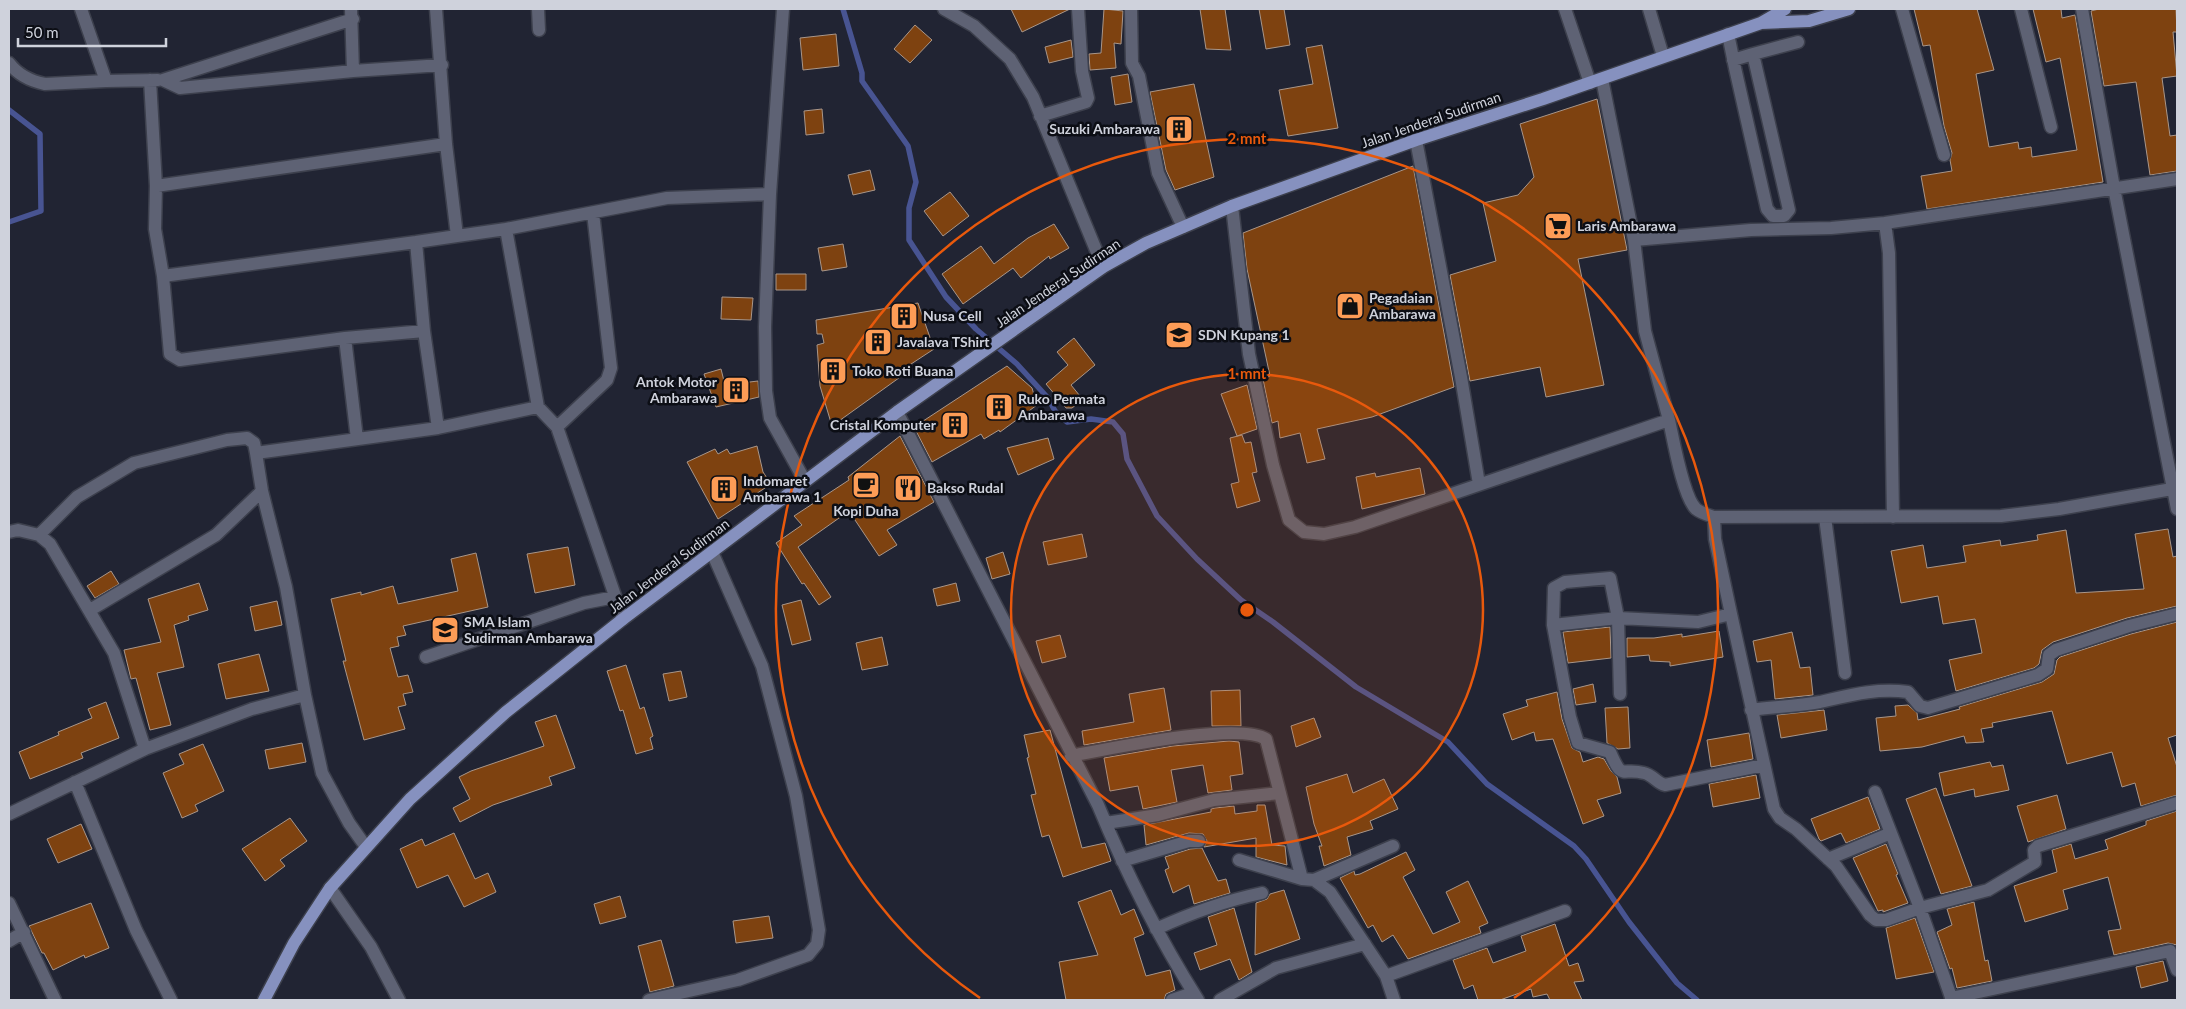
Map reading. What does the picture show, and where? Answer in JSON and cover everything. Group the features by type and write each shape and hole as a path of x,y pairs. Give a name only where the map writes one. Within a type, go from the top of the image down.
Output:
{"main road":[{"name":"Jalan Jenderal Sudirman","path":"264,1000 294,943 330,888 410,799 506,712 623,619 897,412 1104,267 1146,244 1232,206 1416,140 1596,81 1761,23 1785,9"},
{"name":"Jalan Jenderal Sudirman","path":"1761,23 1809,21 1848,9"}],"street":[{"path":"81,9 106,81"},
{"path":"436,9 442,65 446,144 457,236"},
{"path":"538,9 539,30"},
{"path":"783,9 770,194 765,327 766,391 770,418 805,481"},
{"path":"944,9 974,26 1010,59 1033,97 1104,267"},
{"path":"1040,116 1086,102 1088,98 1082,71 1078,9"},
{"path":"1130,9 1132,63 1139,76 1158,173 1183,227"},
{"path":"1565,9 1596,81 1634,240 1645,331 1682,474 1695,508 1714,517 2001,516 2030,513 2172,489"},
{"path":"1649,9 1663,56"},
{"path":"1902,9 1944,155"},
{"path":"2021,9 2051,127"},
{"path":"2082,9 2114,188 2177,509"},
{"path":"9,63 16,73 45,84 163,80 352,14 353,71"},
{"path":"1728,34 1767,209 1774,216 1784,216 1789,210 1753,54"},
{"path":"1733,60 1798,42"},
{"path":"163,80 180,88 353,71 442,65"},
{"path":"150,80 156,186 156,229 163,276 170,354 180,360 345,338 424,331"},
{"path":"1416,140 1461,377 1479,484"},
{"path":"156,186 446,144"},
{"path":"1634,240 1751,230 1831,228 1885,223 2177,179"},
{"path":"163,276 506,229 667,198 770,194"},
{"path":"1232,206 1249,354 1273,465 1289,520 1304,532 1324,534 1355,527 1669,420"},
{"path":"557,428 607,380 611,368 593,213"},
{"path":"1885,223 1889,261 1893,517"},
{"path":"506,229 538,407 557,428 623,619"},
{"path":"416,242 424,331 438,428"},
{"path":"345,338 357,438"},
{"path":"256,453 438,428 538,407"},
{"path":"897,412 1106,823 1122,861 1156,929 1195,996 1172,1000"},
{"path":"40,535 78,497 134,463 227,440 248,438 254,443 262,491 286,588 305,695 322,773 349,823 366,847"},
{"path":"90,610 216,535 262,491"},
{"path":"1714,517 1715,538 1774,809 1780,818 1796,829 1836,866 1857,893 1870,915 1876,920 1886,920 1920,908 1988,890 2035,862 2034,850 2038,846 2177,803"},
{"path":"1825,517 1844,673"},
{"path":"9,532 18,530 40,535 50,544 114,653 145,749"},
{"path":"649,1000 738,980 808,955 817,944 819,930 796,796 762,666 712,552"},
{"path":"1620,694 1618,618 1610,578 1565,582 1554,588 1553,625 1570,717 1578,743 1610,752 1618,769 1626,773 1643,772 1665,785 1764,765"},
{"path":"426,657 584,603 615,597"},
{"path":"1553,625 1618,618 1698,622 1731,614"},
{"path":"1751,710 1819,702 1850,694 1890,690 1908,692 1920,706 1928,708 2038,675 2047,669 2049,655 2056,650 2129,626 2177,614"},
{"path":"9,814 145,749 252,709 305,695"},
{"path":"1072,756 1167,738 1238,733 1258,734 1266,739 1280,793 1308,879"},
{"path":"75,782 136,930 171,1000"},
{"path":"1875,792 1920,908 1952,999 2170,951 2177,970"},
{"path":"1106,823 1158,814 1214,800 1280,793"},
{"path":"1828,859 1890,833"},
{"path":"1122,861 1189,841 1199,841"},
{"path":"1308,879 1393,846"},
{"path":"1240,860 1308,879 1330,892 1386,976 1394,1000"},
{"path":"330,888 371,947 399,1000"},
{"path":"1156,929 1204,908 1232,899 1262,894"},
{"path":"9,903 55,1000"},
{"path":"1386,976 1565,911"},
{"path":"9,942 24,932"},
{"path":"1220,1000 1276,968 1365,944"}],"building":[{"path":"1011,9 1070,9 1022,32"},
{"path":"1104,9 1123,11 1121,44 1114,43 1116,68 1090,70 1089,54 1101,53"},
{"path":"1200,9 1225,9 1231,50 1206,49"},
{"path":"1259,9 1284,9 1290,45 1266,49"},
{"path":"1914,9 1977,9 1994,70 1976,74 1989,147 2018,142 2019,149 2031,147 2032,157 2077,150 2060,58 2046,62 2033,9 2061,9 2062,18 2075,15 2103,182 1927,209 1921,176 1952,171 1950,160 1952,153 1944,126 1930,45 1923,46"},
{"path":"2099,9 2176,9 2177,32 2173,32 2177,76 2162,78 2170,136 2177,135 2177,171 2150,175 2136,82 2104,86 2091,11"},
{"path":"915,25 932,40 910,63 894,49"},
{"path":"836,34 839,66 803,70 800,38"},
{"path":"1071,40 1073,57 1049,63 1045,47"},
{"path":"1322,45 1338,128 1288,136 1279,90 1313,84 1306,48"},
{"path":"1128,74 1132,102 1115,105 1111,77"},
{"name":"Suzuki Ambarawa","path":"1194,84 1214,177 1175,190 1166,170 1150,92"},
{"name":"Laris Ambarawa","path":"1597,99 1627,250 1578,259 1604,385 1546,397 1540,367 1470,381 1450,275 1496,261 1483,203 1518,195 1534,177 1520,124"},
{"path":"822,109 824,133 806,135 804,111"},
{"name":"Pegadaian Ambarawa","path":"1413,166 1454,387 1372,417 1317,429 1325,459 1307,463 1300,433 1280,438 1278,421 1272,423 1263,379 1270,376 1247,269 1243,233"},
{"path":"870,170 875,190 853,195 848,175"},
{"path":"950,192 969,216 943,236 924,211"},
{"path":"1054,224 1069,248 1050,259 1049,256 1021,278 1013,268 963,304 942,274 981,246 994,264 1028,238"},
{"path":"843,244 847,267 822,271 818,248"},
{"path":"776,274 806,274 806,290 776,290"},
{"path":"722,297 753,298 751,320 721,319"},
{"path":"918,303 934,349 908,366 910,370 832,426 820,386 817,345 824,343 822,334 817,334 816,320"},
{"path":"1074,338 1095,365 1071,385 1080,396 1080,402 1072,408 1066,408 1046,384 1068,365 1057,352"},
{"path":"1007,366 1032,388 1037,405 1000,432 999,430 984,439 981,434 932,462 914,427"},
{"name":"Antok Motor Ambarawa","path":"721,369 725,385 758,381 759,397 716,407 704,374"},
{"path":"1247,385 1257,429 1237,436 1221,394"},
{"path":"1242,435 1245,443 1251,442 1257,472 1252,473 1260,501 1237,508 1231,484 1239,482 1230,438"},
{"path":"900,436 934,502 887,530 897,545 879,556 849,511 798,547 831,597 819,605 804,583 802,584 776,543 802,525 794,516 849,480 848,477"},
{"path":"1048,438 1054,459 1018,475 1007,448"},
{"name":"Indomaret Ambarawa 1","path":"757,446 763,472 771,484 718,519 687,462 715,449 718,454 727,449 730,454"},
{"path":"1420,468 1425,494 1362,509 1356,477 1375,473 1376,477"},
{"path":"2168,529 2173,557 2177,556 2177,606 2127,618 2053,642 2042,650 2039,664 2034,668 1956,691 1949,660 1982,653 1975,619 1943,624 1938,596 1901,603 1891,551 1923,545 1927,568 1966,562 1963,546 2000,540 2001,546 2038,540 2037,535 2066,530 2076,593 2144,589 2135,534"},
{"path":"1082,534 1087,557 1048,565 1043,542"},
{"path":"568,547 575,585 535,593 527,554"},
{"path":"1003,552 1010,574 992,579 986,558"},
{"path":"476,553 488,607 403,626 406,635 397,637 399,646 390,648 398,677 408,675 413,692 403,694 406,705 398,707 405,729 364,740 343,661 346,661 331,599 361,592 361,595 393,586 398,604 458,591 451,559"},
{"path":"111,571 119,584 95,598 87,586"},
{"path":"199,583 208,610 188,616 189,620 174,625 184,667 157,673 171,725 150,730 136,678 131,679 124,650 161,642 148,599"},
{"path":"956,583 960,601 937,606 933,589"},
{"path":"801,600 811,640 792,645 782,605"},
{"path":"277,601 282,625 255,631 250,607"},
{"path":"2177,622 2177,735 2168,738 2177,767 2177,795 2141,806 2135,783 2122,787 2112,752 2067,764 2052,711 1992,723 1993,727 1981,729 1984,742 1966,743 1964,736 1922,747 1880,751 1876,718 1896,716 1895,706 1908,705 1917,713 1918,720 1960,709 1959,707 2042,682 2054,674 2057,660 2060,657 2131,634"},
{"path":"1610,627 1611,658 1568,663 1563,632"},
{"path":"1719,631 1723,657 1670,666 1670,662 1650,661 1649,655 1627,657 1627,638 1654,638 1682,634 1682,637"},
{"path":"1792,632 1800,668 1810,667 1813,695 1775,699 1771,660 1757,662 1753,641"},
{"path":"1060,635 1066,657 1042,663 1036,641"},
{"path":"882,637 888,665 862,670 856,643"},
{"path":"259,654 269,691 226,699 218,664"},
{"path":"626,665 640,709 644,707 653,736 650,738 653,749 636,754 623,710 620,711 607,671"},
{"path":"681,671 687,697 669,701 663,674"},
{"path":"1593,684 1596,702 1576,705 1573,689"},
{"path":"1164,688 1171,730 1084,745 1082,731 1134,722 1129,694"},
{"path":"1240,690 1241,726 1212,726 1211,691"},
{"path":"1557,692 1562,719 1572,748 1580,752 1583,762 1598,757 1604,759 1617,777 1621,793 1597,800 1604,816 1583,824 1553,739 1536,741 1534,732 1512,740 1503,714 1528,706 1526,700"},
{"path":"106,702 119,738 81,753 83,758 30,779 19,752 59,735 58,732 92,718 88,709"},
{"path":"1628,707 1630,748 1618,749 1607,743 1605,708"},
{"path":"1824,710 1827,730 1781,738 1777,715"},
{"path":"556,715 575,768 549,777 552,785 493,805 460,822 453,808 470,799 459,777 471,771 544,746 535,722"},
{"path":"1314,718 1321,737 1296,747 1291,726"},
{"path":"1050,730 1082,848 1105,843 1111,861 1063,877 1049,835 1042,837 1031,795 1036,794 1027,758 1029,757 1024,735"},
{"path":"1749,733 1753,759 1711,767 1707,740"},
{"path":"1229,741 1239,742 1243,774 1230,776 1232,790 1208,793 1203,765 1171,770 1177,802 1143,809 1138,786 1110,791 1104,758 1173,746"},
{"path":"302,743 306,762 269,769 265,750"},
{"path":"203,744 224,791 195,805 198,811 182,818 163,773 184,764 179,754"},
{"path":"1990,762 1992,767 2003,765 2009,790 1975,797 1974,789 1944,796 1939,773"},
{"path":"1347,774 1353,793 1384,779 1398,809 1370,821 1373,829 1347,837 1351,855 1324,866 1319,846 1322,846 1314,824 1306,787"},
{"path":"1756,775 1760,798 1713,807 1709,784"},
{"path":"1936,788 1972,886 1941,894 1906,799"},
{"path":"2057,795 2066,829 2028,842 2017,806"},
{"path":"1868,797 1880,829 1846,843 1841,833 1821,841 1819,839 1811,819"},
{"path":"1257,805 1265,805 1272,845 1285,846 1287,865 1256,857 1256,838 1204,847 1207,841 1203,834 1189,833 1146,845 1144,825 1211,812 1211,809 1215,808 1234,806 1235,814 1257,811"},
{"path":"2177,811 2177,945 2168,943 2114,955 2108,931 2121,929 2108,877 2063,890 2068,909 2025,922 2014,886 2057,872 2052,850 2071,844 2075,859 2108,849 2105,840 2146,825 2146,821"},
{"path":"290,818 307,841 280,860 285,866 265,881 242,849"},
{"path":"81,824 92,849 58,863 47,839"},
{"path":"454,833 475,879 488,873 496,892 464,907 448,875 417,888 400,849 422,839 425,846"},
{"path":"1886,844 1908,903 1883,912 1883,910 1878,911 1853,858"},
{"path":"1202,848 1218,881 1226,879 1230,893 1194,904 1189,885 1173,893 1165,870 1169,868 1165,857 1190,849"},
{"path":"1406,852 1415,870 1403,877 1433,934 1460,922 1446,892 1468,881 1488,923 1479,927 1481,933 1408,959 1393,935 1382,942 1373,925 1368,928 1340,878 1354,871 1355,875 1360,874"},
{"path":"1111,890 1121,915 1134,909 1144,934 1134,938 1146,976 1170,970 1175,990 1166,994 1164,1000 1066,1000 1059,962 1098,955 1078,902"},
{"path":"1284,890 1300,939 1255,955 1256,903 1267,899 1270,894"},
{"path":"620,896 626,917 600,924 594,904"},
{"path":"1974,902 1985,961 1988,960 1992,981 1957,988 1952,968 1950,969 1937,932 1952,925 1947,909"},
{"path":"91,903 109,948 85,958 84,955 53,970 44,953 42,953 29,926"},
{"path":"1234,908 1252,972 1239,980 1230,959 1200,970 1194,953 1217,945 1208,917"},
{"path":"769,916 773,938 736,943 733,921"},
{"path":"1915,918 1934,972 1896,979 1886,928"},
{"path":"1555,924 1569,966 1578,963 1584,981 1574,982 1582,1000 1550,1000 1547,994 1533,997 1531,989 1500,1000 1478,1000 1473,985 1464,989 1453,960 1487,948 1493,963 1526,951 1521,936"},
{"path":"661,940 674,986 650,992 638,946"},
{"path":"2163,961 2168,981 2141,988 2136,967"}],"waterway":[{"path":"843,9 862,73 862,81 908,146 916,182 909,208 909,240 946,297 976,329 1017,364 1048,398 1055,411 1067,422 1091,419 1113,422 1123,434 1127,459 1157,516 1197,559 1241,600 1273,622 1356,687 1448,742 1487,784 1574,846 1586,859 1629,922 1677,983 1697,1000"},
{"path":"9,110 40,134 41,211 9,222"}],"place":[{"name":"Suzuki Ambarawa","path":"1179,129"},
{"name":"Laris Ambarawa","path":"1558,226"},
{"name":"Pegadaian Ambarawa","path":"1350,306"},
{"name":"Nusa Cell","path":"904,316"},
{"name":"SDN Kupang 1","path":"1179,335"},
{"name":"Javalava TShirt","path":"878,342"},
{"name":"Toko Roti Buana","path":"833,371"},
{"name":"Antok Motor Ambarawa","path":"736,390"},
{"name":"Ruko Permata Ambarawa","path":"999,407"},
{"name":"Cristal Komputer","path":"955,425"},
{"name":"Kopi Duha","path":"866,485"},
{"name":"Bakso Rudal","path":"908,488"},
{"name":"Indomaret Ambarawa 1","path":"724,489"},
{"name":"SMA Islam Sudirman Ambarawa","path":"445,630"}]}
